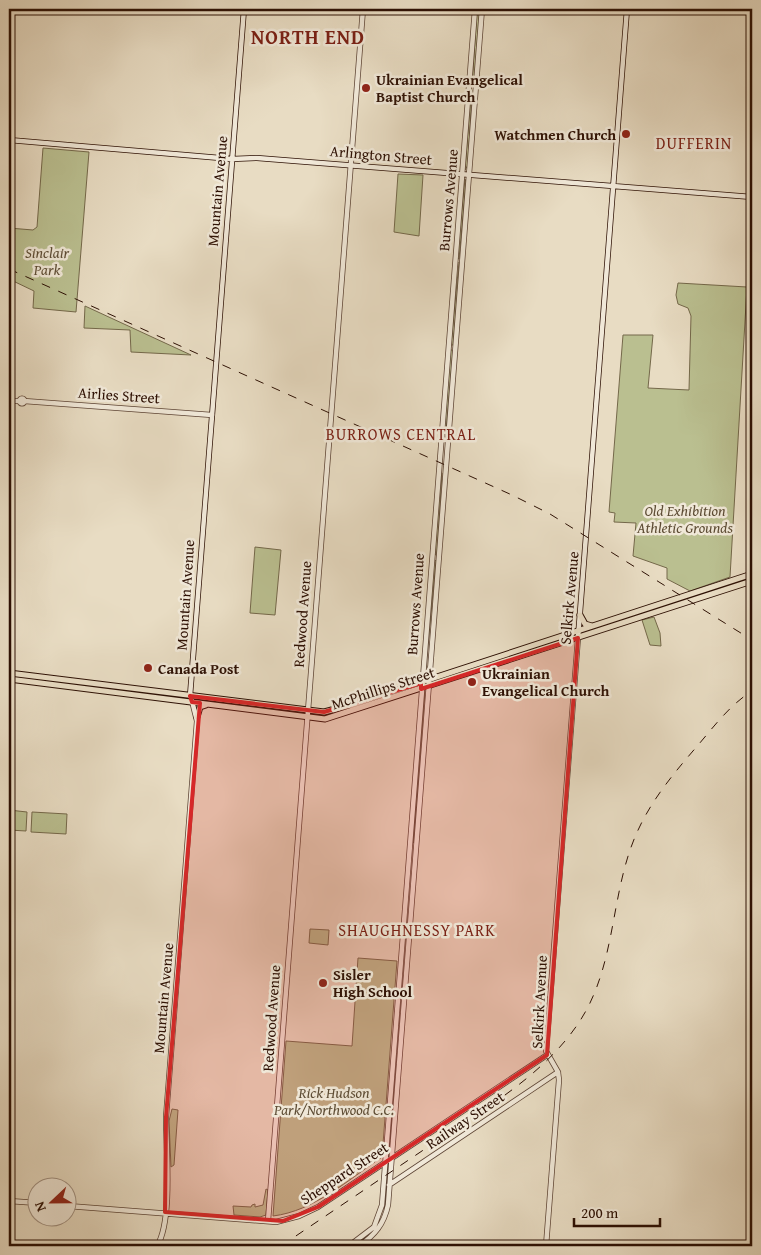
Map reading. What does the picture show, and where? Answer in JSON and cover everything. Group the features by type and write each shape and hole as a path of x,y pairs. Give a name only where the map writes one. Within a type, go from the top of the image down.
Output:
{"main road":[{"name":"McPhillips Street","path":"9,679 307,718 332,718 619,625 709,592 749,575"},
{"path":"749,575 751,581"},
{"name":"McPhillips Street","path":"9,673 307,711 332,711 616,618 751,581"},
{"path":"580,616 585,624 595,626"},
{"path":"616,618 619,625"},
{"path":"196,717 200,707 207,704"}],"street":[{"name":"Mountain Avenue","path":"157,1246 162,1237 165,1212 166,1117 196,717 190,696 244,9"},
{"name":"Redwood Avenue","path":"268,1221 363,9"},
{"name":"Burrows Avenue","path":"359,1246 378,1230 385,1220 386,1162 475,9"},
{"name":"Burrows Avenue","path":"348,1246 366,1234 379,1217 392,1158 482,9"},
{"name":"Selkirk Avenue","path":"558,1072 547,1055 628,9"},
{"name":"Arlington Street","path":"9,140 232,159 257,158 752,197"},
{"name":"Airlies Street","path":"9,401 212,415"},
{"name":"Sheppard Street","path":"78,1207 283,1221 311,1211 547,1055"},
{"name":"Railway Street","path":"387,1185 558,1072"},
{"path":"546,1246 558,1072"},
{"path":"9,1201 28,1202"}],"highlighted area":[{"path":"578,638 547,1055 318,1207 283,1221 165,1212 166,1117 200,703 192,702 190,696 324,712 421,683 421,689"}],"green space":[{"path":"477,9 480,9 474,85 472,86"},
{"path":"471,91 468,165 465,170"},
{"name":"Sinclair Park","path":"43,148 89,152 76,312 33,308 34,291 9,279 9,228 33,230 37,227"},
{"path":"398,174 423,175 419,236 394,232"},
{"path":"465,179 466,182 459,259 457,258"},
{"path":"459,262 453,345 451,345"},
{"name":"Old Exhibition Athletic Grounds","path":"678,283 747,287 730,577 690,591 667,579 667,568 633,556 636,523 614,522 615,513 609,512 623,335 653,335 648,388 689,390 691,316 688,308 678,304 676,295"},
{"path":"85,306 191,355 131,352 130,330 84,328"},
{"path":"450,349 453,351 446,432 444,431"},
{"path":"442,473 437,554 435,555 440,474"},
{"path":"255,547 281,550 275,615 250,613"},
{"path":"434,559 436,561 425,677"},
{"path":"654,617 660,633 661,646 650,645 642,620"},
{"path":"424,692 414,842 413,843"},
{"path":"9,810 27,812 26,831 9,830"},
{"path":"32,812 67,814 66,834 31,832"},
{"path":"310,929 329,930 328,945 309,943"},
{"name":"Rick Hudson Park/Northwood C.C.","path":"358,958 397,961 382,1157 317,1201 303,1208 273,1216 286,1041 352,1046"},
{"path":"172,1109 178,1110 174,1165 171,1167 169,1121"},
{"path":"266,1189 268,1190 266,1215 260,1217 234,1215 233,1206 251,1207 255,1204 255,1207 263,1205"}],"railway":[{"path":"9,269 512,495 550,514 752,640"},
{"path":"281,1246 505,1095 532,1074 568,1038 587,1009 601,975 628,856 641,824 655,799 681,766 724,715 752,691"}],"place":[{"name":"Ukrainian Evangelical Baptist Church","path":"366,88"},
{"name":"Watchmen Church","path":"626,134"},
{"name":"Canada Post","path":"148,668"},
{"name":"Ukrainian Evangelical Church","path":"472,682"},
{"name":"Sisler High School","path":"323,983"}],"district":[{"name":"NORTH END","path":"308,36"},
{"name":"DUFFERIN","path":"694,143"},
{"name":"BURROWS CENTRAL","path":"401,434"},
{"name":"SHAUGHNESSY PARK","path":"417,930"}]}
